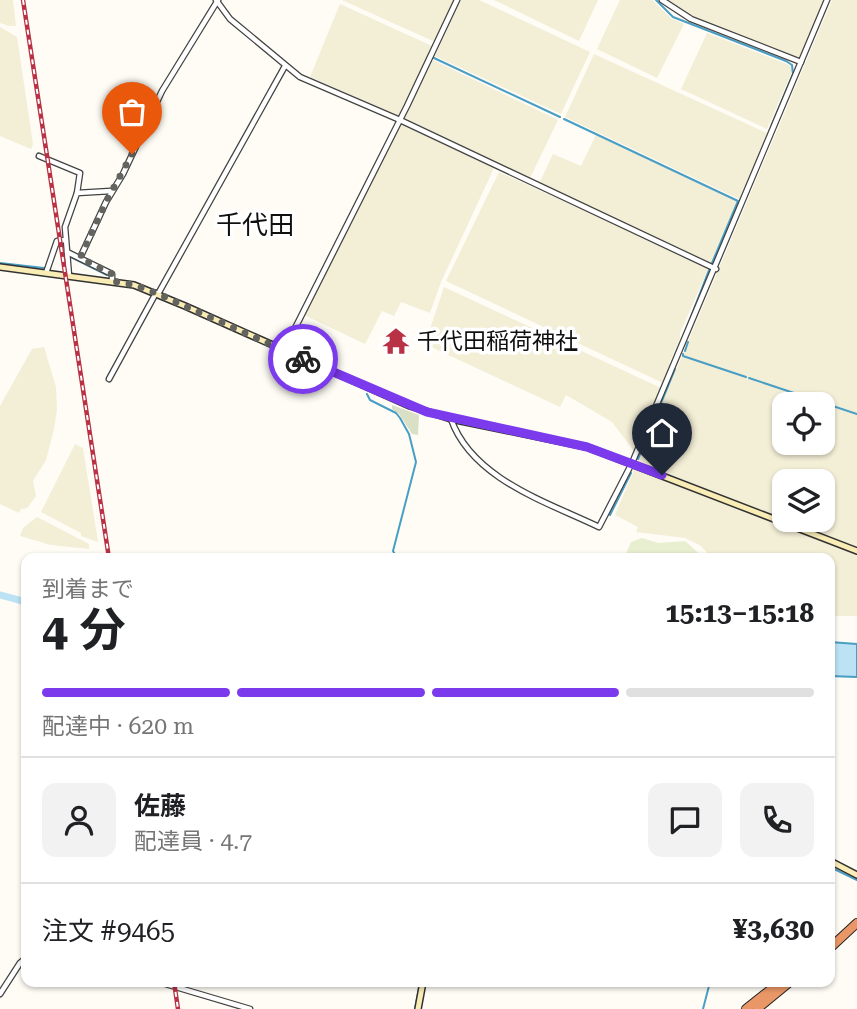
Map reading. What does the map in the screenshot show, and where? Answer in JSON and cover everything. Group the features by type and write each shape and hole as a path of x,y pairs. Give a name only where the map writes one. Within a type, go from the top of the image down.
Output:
{"highway":[{"path":"835,942 856,924"},
{"path":"746,1009 774,987"},
{"path":"757,1009 784,987"}],"main road":[{"path":"0,267 134,285 410,406 451,419 587,447 857,551"},
{"path":"835,864 857,875"},
{"path":"418,1009 422,987"}],"street":[{"path":"80,258 162,91 217,0 230,19 300,77 400,120 716,269"},
{"path":"284,351 457,0"},
{"path":"663,0 691,19 801,62"},
{"path":"451,419 472,454 485,466 526,492 599,527 632,463 716,269 827,0"},
{"path":"109,379 285,66"},
{"path":"39,156 80,173 77,193 67,217 65,240 69,276"},
{"path":"77,193 112,191"},
{"path":"46,273 57,241 65,240"},
{"path":"66,251 112,274 112,281"},
{"path":"0,994 21,962"},
{"path":"176,987 250,1009"}],"shaded area":[{"path":"0,0 13,0 16,26 0,23"},
{"path":"342,0 455,0 435,42"},
{"path":"461,0 479,0 590,52 561,114 435,56"},
{"path":"494,0 598,0 579,41"},
{"path":"620,0 652,0 671,18 684,24 657,78 597,49"},
{"path":"666,0 824,0 801,56 796,57 690,17"},
{"path":"832,0 857,0 857,616 835,616 835,553 707,553 701,546 685,538 636,532 638,527 615,515"},
{"path":"340,4 432,46 399,116 310,77"},
{"path":"0,27 17,37 33,144 31,149 0,136"},
{"path":"707,33 792,68 767,129 681,89"},
{"path":"594,54 767,133 739,199 565,117"},
{"path":"433,60 558,120 530,178 405,118"},
{"path":"401,124 494,168 441,282 430,313 401,302 394,316 382,311 365,344 304,315"},
{"path":"596,135 737,201 710,264 539,184 553,154 581,166"},
{"path":"499,172 709,267 680,333 669,363 671,366 663,383 446,281"},
{"path":"444,287 661,388 634,451 612,422 566,395 560,407 425,344"},
{"path":"44,347 56,387 57,410 46,460 33,481 36,496 27,508 21,509 19,513 0,504 0,406 32,349"},
{"path":"75,444 83,448 98,542 81,536 81,533 41,512"},
{"path":"37,517 89,544 89,549 51,545 20,536 23,528"}],"green space":[{"path":"392,405 419,415 418,435 412,434 399,414 392,409"},
{"path":"642,538 658,543 685,541 698,553 626,553 631,542"}],"water":[{"path":"835,642 857,644 857,677 835,676"}],"waterway":[{"path":"656,0 673,17 792,65 793,74 771,127"},
{"path":"434,58 560,117"},
{"path":"564,119 738,201 712,263"},
{"path":"71,257 107,275"},
{"path":"0,263 44,268"},
{"path":"682,340 709,270"},
{"path":"685,351 688,342"},
{"path":"672,365 678,348"},
{"path":"683,354 746,377"},
{"path":"638,459 675,369"},
{"path":"749,378 857,414"},
{"path":"367,394 370,400 396,413 400,418 409,434 416,462 394,553"},
{"path":"610,515 631,473"},
{"path":"0,595 21,601"},
{"path":"835,869 857,880"},
{"path":"703,1009 709,987"},
{"path":"415,1009 419,988"}],"railway":[{"path":"23,0 108,553"},
{"path":"175,987 178,1009"}],"way so far":[{"path":"132,154 90,233 80,258 112,274 112,281 156,293 303,359"}],"place":[{"name":"千代田稲荷神社","path":"396,341"}],"district":[{"name":"千代田","path":"255,225"}],"route":[{"path":"303,359 427,412 587,447 662,475"}]}
